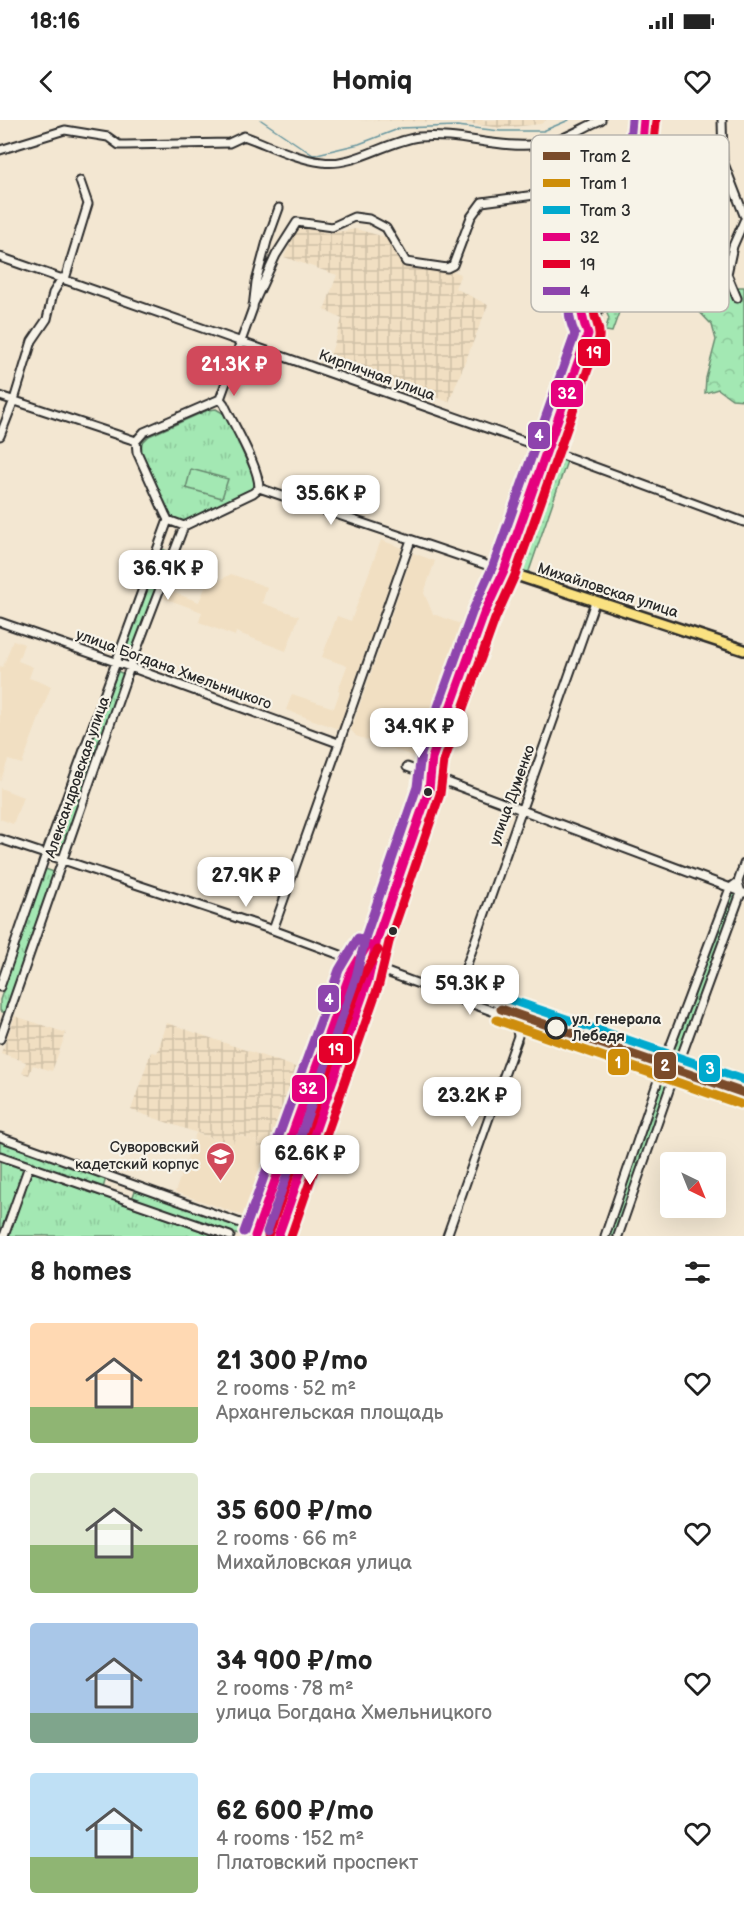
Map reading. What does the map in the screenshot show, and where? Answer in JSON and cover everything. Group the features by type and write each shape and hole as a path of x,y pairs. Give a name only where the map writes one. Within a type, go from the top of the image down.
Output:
{"main road":[{"path":"643,135 644,120"},
{"path":"581,312 581,318 588,334"},
{"path":"431,776 429,790 376,939 368,980 278,1236 256,1232 350,974 372,936 597,312"},
{"name":"Михайловская улица","path":"504,571 744,650"},
{"path":"297,1120 316,1127"}],"street":[{"path":"567,135 601,120"},
{"path":"0,150 65,130 108,137 119,145 229,143 244,136 324,163 354,159 395,142 420,137 459,137 513,146 531,145"},
{"path":"729,176 744,215"},
{"path":"0,436 32,341 47,319 53,293 63,278 88,204 80,181"},
{"path":"220,399 259,479 259,488 184,526 168,520 137,452 136,441 144,432 220,399 253,305 276,255 297,222 332,227 354,217 369,219 386,228 406,262 447,268 453,265 471,217 482,202 531,196"},
{"path":"253,305 256,282 279,208"},
{"path":"729,268 733,246 744,221"},
{"name":"Кирпичная улица","path":"0,257 240,340 744,522"},
{"path":"729,277 737,298"},
{"path":"0,396 136,441"},
{"name":"Михайловская улица","path":"259,488 504,571"},
{"name":"Александровская улица","path":"0,986 115,661 168,520"},
{"name":"Александровская улица","path":"0,1039 130,667 184,526"},
{"path":"273,930 411,540"},
{"name":"улица Думенко","path":"456,995 595,602"},
{"name":"улица Богдана Хмельницкого","path":"0,622 115,661 338,743"},
{"path":"407,767 742,893"},
{"path":"0,839 744,1091"},
{"path":"605,1236 664,1063 730,888 738,882 744,864"},
{"path":"618,1236 742,893 738,882"},
{"path":"447,1236 518,1036 516,1026 508,1017 456,995"},
{"path":"508,1017 525,1015"},
{"path":"564,1029 574,1041 675,1076"},
{"path":"0,1137 256,1232"},
{"path":"0,1156 230,1236"},
{"path":"4,1236 28,1166"},
{"path":"621,1188 633,1192"}],"shaded area":[{"path":"358,120 546,120 541,124 501,128 458,122"},
{"path":"299,224 328,233 356,229 392,239 403,263 436,272 450,270 461,274 455,288 488,305 449,402 329,359 342,319 324,310 337,275 284,257"},
{"path":"381,540 402,548 338,729 286,710 292,694 334,708 347,666 322,657 337,616 351,621"},
{"path":"413,553 435,561 424,593 433,614 469,627 423,756 410,755 356,736 351,730"},
{"path":"231,574 267,587 262,603 299,616 286,651 236,632 235,636 199,622 202,612 164,598 167,590 199,602 207,583 211,585"},
{"path":"13,640 24,644 18,661 33,667 29,678 51,686 22,764 8,760 0,782 0,666 3,667"},
{"path":"0,788 23,797 13,824 0,819"},
{"path":"15,1016 66,1033 52,1071 33,1065 29,1075 22,1073 26,1062 1,1053"},
{"path":"167,1023 301,1069 272,1152 257,1146 258,1142 237,1134 232,1145 131,1110 151,1052 157,1053"},
{"name":"Суворовский кадетский корпус","path":"196,1133 232,1145 236,1134 258,1142 257,1146 272,1152 250,1213 245,1216 175,1192"}],"green space":[{"path":"729,287 744,287 744,400 732,399 718,389 705,393 706,378 716,340 712,325 700,312 729,312"},
{"path":"608,312 619,312 612,332 605,331 609,318"},
{"path":"216,409 226,415 254,478 254,487 248,493 188,521 177,521 168,513 141,452 142,443 149,436 208,410"},
{"path":"532,449 541,452 501,562 492,559"},
{"path":"551,456 567,461 528,574 515,561 524,565 536,533 525,528"},
{"path":"191,469 228,479 222,498 186,488"},
{"path":"162,549 171,553 133,652 125,649"},
{"path":"117,671 124,674 62,850 55,847"},
{"path":"437,793 444,796 387,952 381,949 392,908"},
{"path":"45,869 54,872 6,1013 0,1011 0,1000"},
{"path":"731,892 738,895 677,1061 670,1058"},
{"path":"355,973 366,977 315,1120 305,1116"},
{"path":"663,1075 671,1078 615,1236 608,1236"},
{"path":"300,1127 311,1130 276,1228 265,1224"},
{"path":"0,1140 106,1178 103,1188 0,1153"},
{"path":"0,1160 216,1236 0,1236"},
{"path":"136,1188 245,1228 242,1236 132,1199"}],"waterway":[{"path":"261,120 313,155 359,144 401,128 457,126 500,131 543,131 569,120"}],"tram line":[{"path":"444,990 501,1009"},
{"name":"3","path":"505,998 744,1080"},
{"name":"2","path":"501,1009 744,1093"},
{"name":"1","path":"497,1020 740,1104"},
{"path":"514,1063 522,1041"}],"transit line":[{"name":"4","path":"631,135 632,120"},
{"name":"32","path":"643,135 644,120"},
{"name":"19","path":"655,135 656,121"},
{"name":"4","path":"267,1232 356,977 366,935 417,787 421,754 473,610 493,566 575,334 569,312"},
{"name":"32","path":"278,1236 368,980 377,939 429,790 432,758 484,614 504,571 588,334 582,312"},
{"name":"19","path":"291,1236 379,984 389,942 440,794 444,761 495,619 515,575 599,338 594,312"},
{"name":"4","path":"244,1232 339,970 358,938"},
{"name":"32","path":"255,1236 350,974 368,944"},
{"name":"19","path":"268,1236 361,979 378,950"}],"place":[{"name":"ул. генерала Лебедя","path":"556,1028"},
{"name":"Суворовский кадетский корпус","path":"220,1182"}]}
